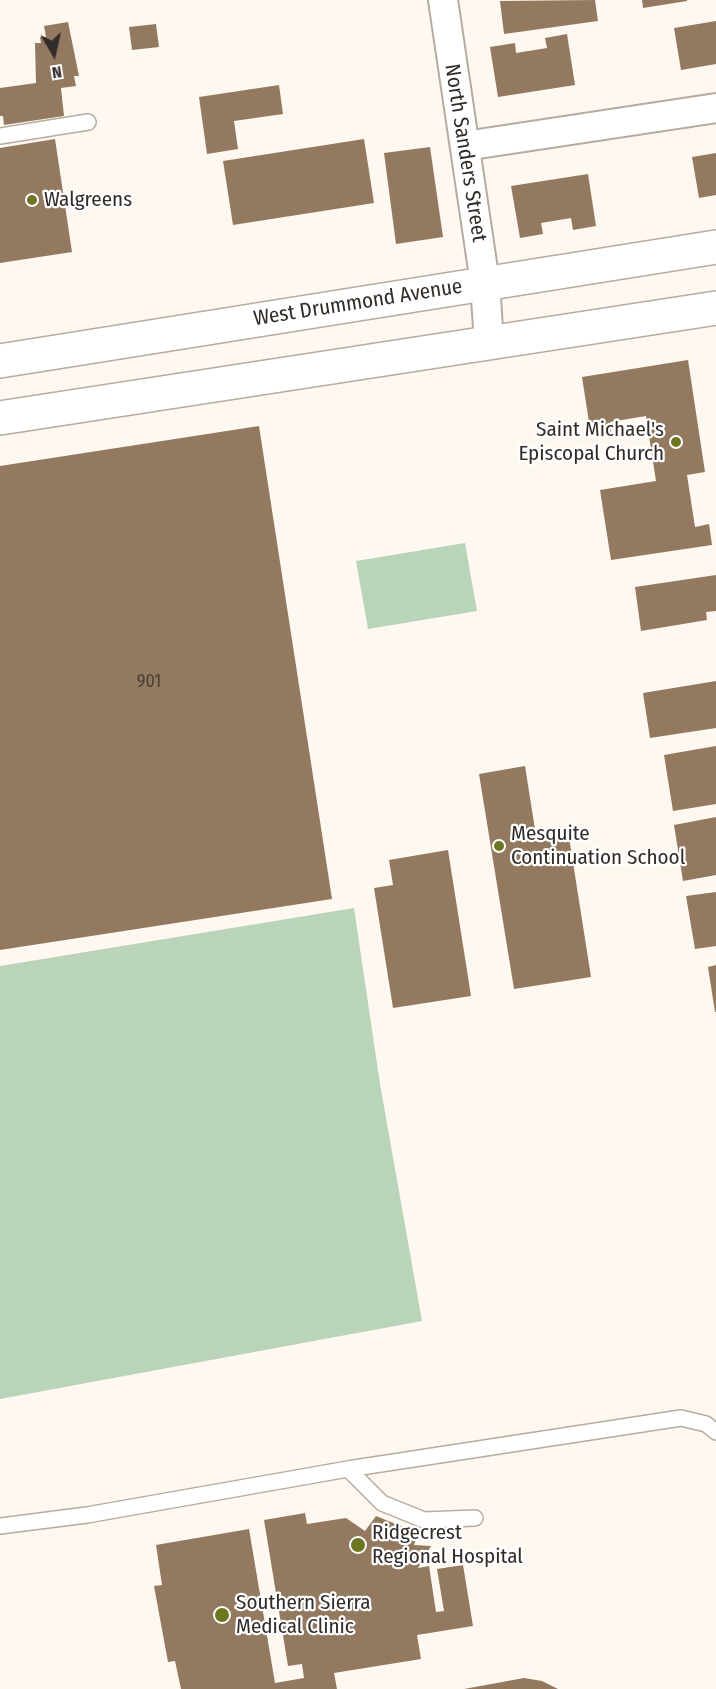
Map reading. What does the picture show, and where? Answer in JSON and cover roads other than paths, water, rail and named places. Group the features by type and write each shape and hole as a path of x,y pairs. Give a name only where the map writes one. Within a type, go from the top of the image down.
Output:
{"main road":[{"name":"West Drummond Avenue","path":"0,361 716,247"},
{"path":"0,418 716,308"}],"street":[{"name":"North Sanders Street","path":"442,0 485,282 489,343"},
{"path":"465,146 716,108"}],"lane":[{"path":"0,136 88,122"},
{"path":"0,1526 87,1515 348,1469 681,1418 706,1424 716,1432"},
{"path":"348,1469 382,1503 424,1520 475,1518"}],"place":[{"name":"Walgreens","path":"32,200"},
{"name":"Saint Michael's Episcopal Church","path":"676,442"},
{"name":"Mesquite Continuation School","path":"499,846"},
{"name":"Ridgecrest Regional Hospital","path":"358,1545"},
{"name":"Southern Sierra Medical Clinic","path":"222,1615"}]}
